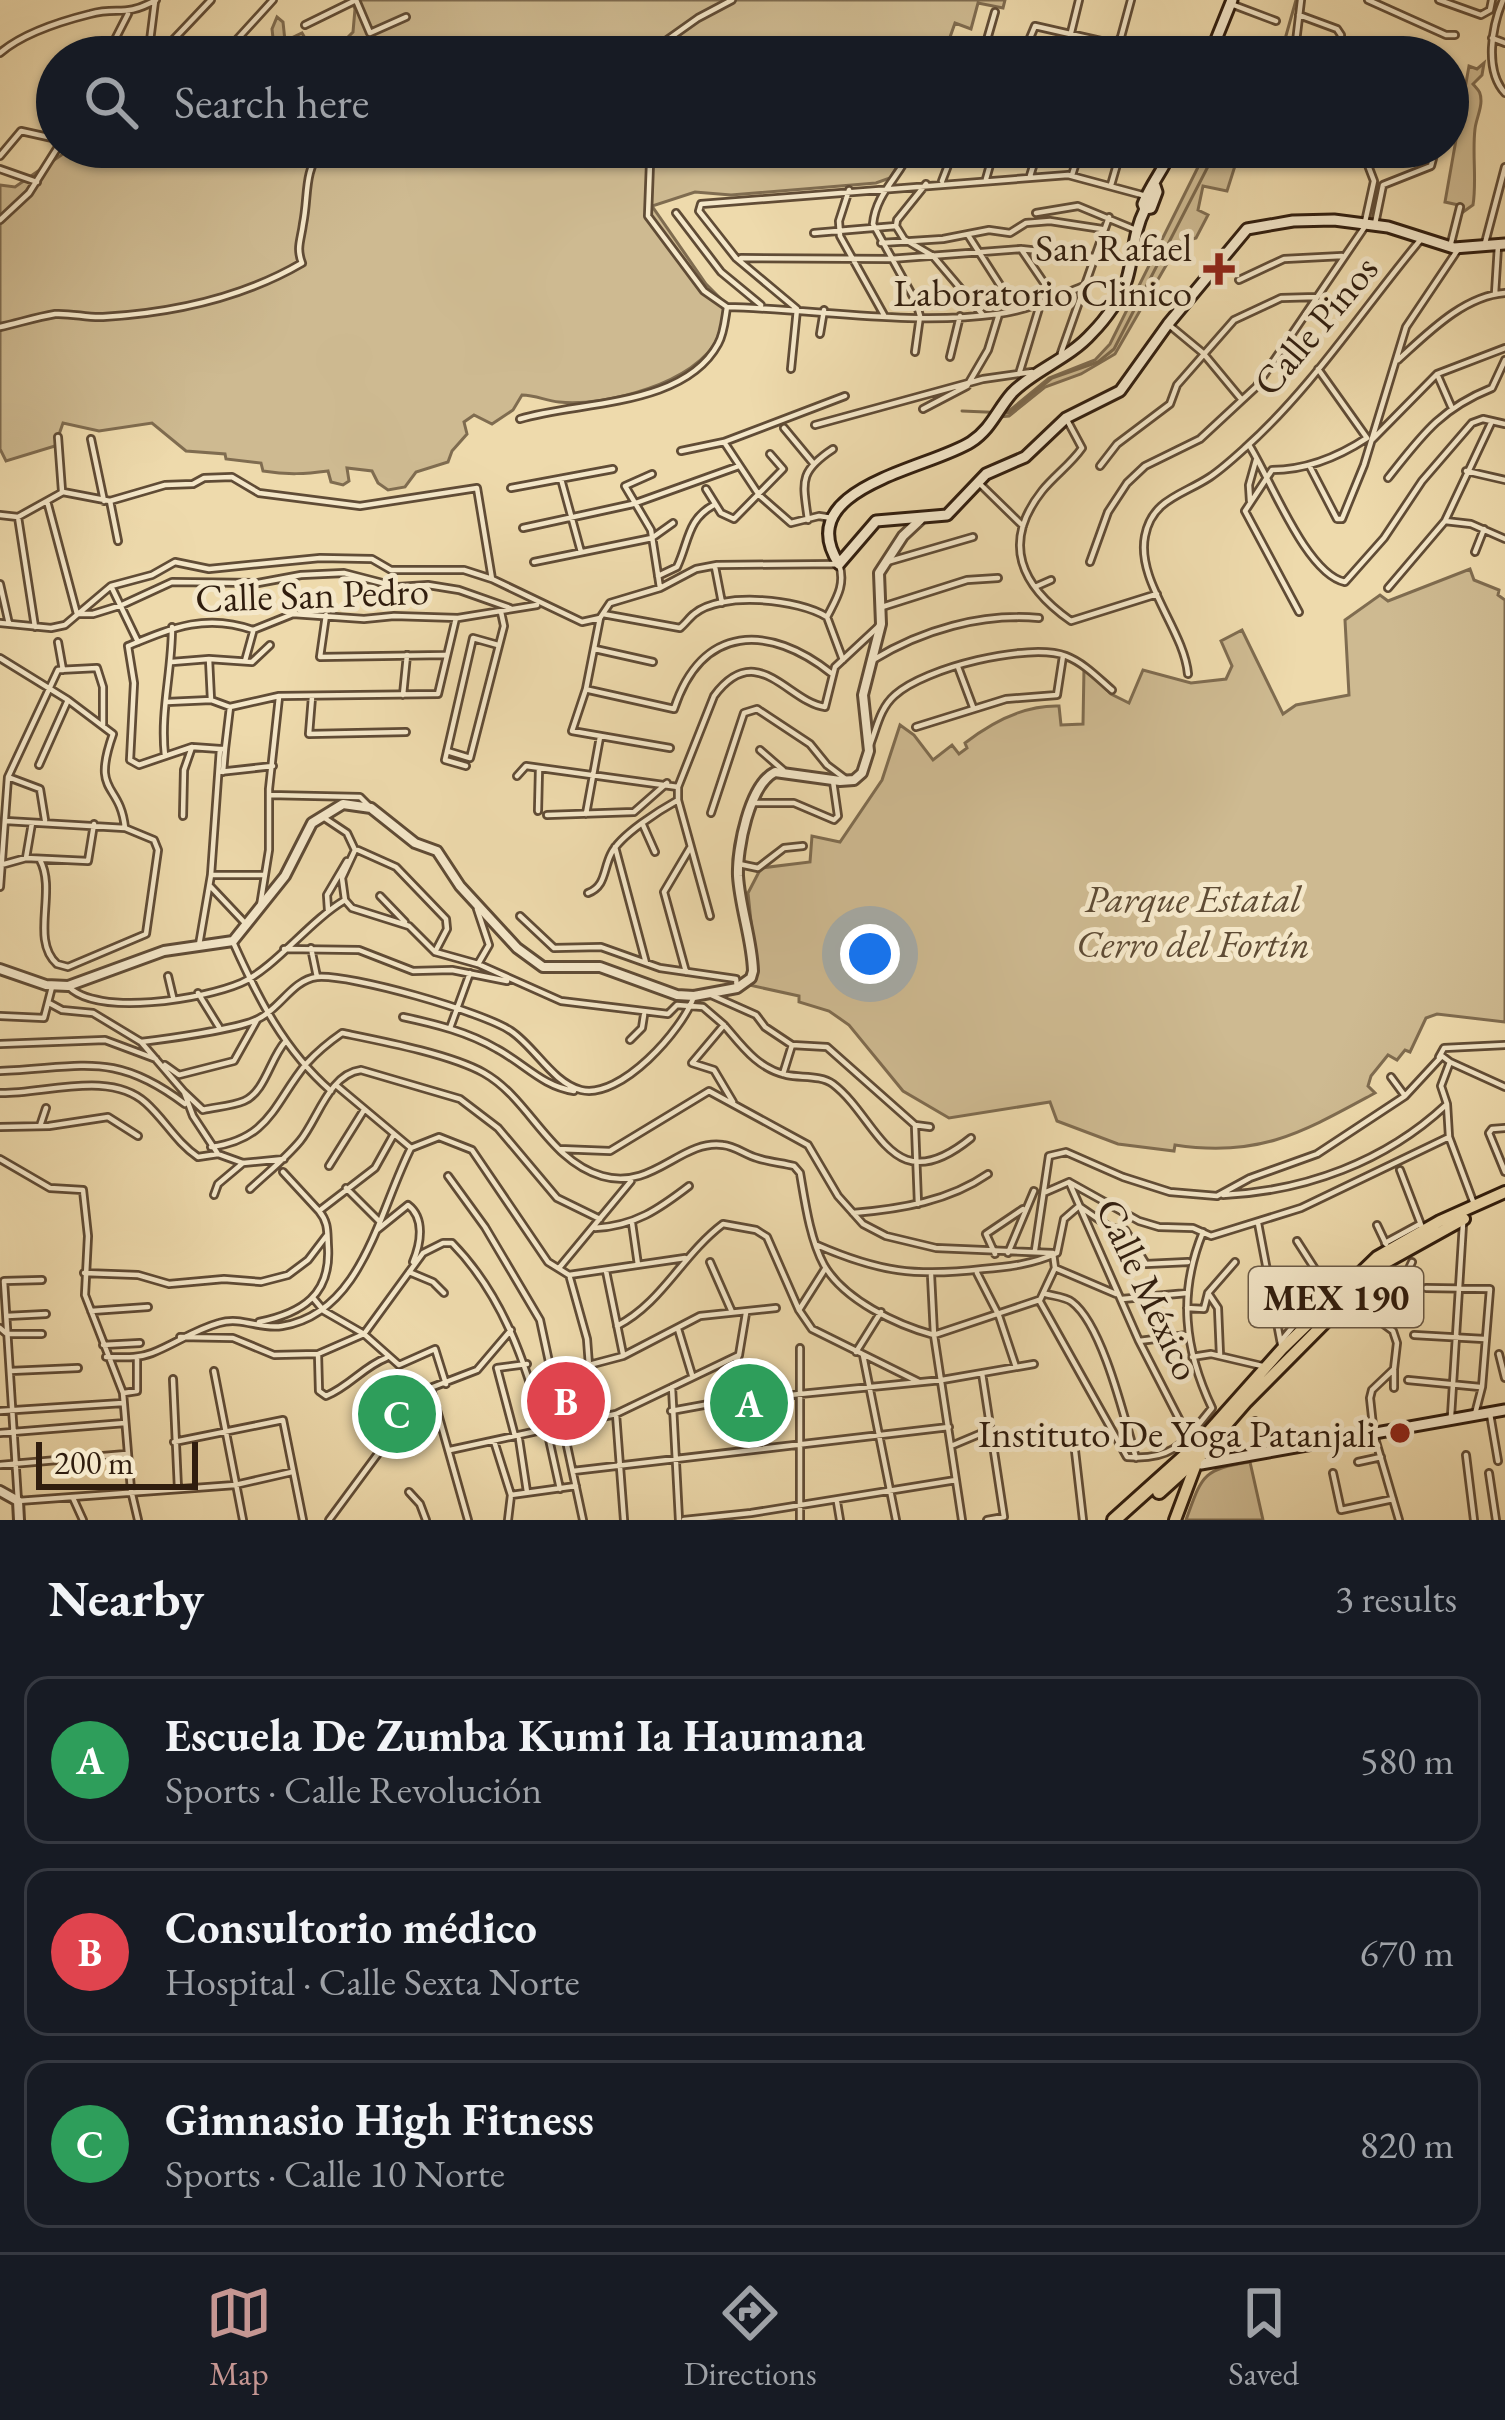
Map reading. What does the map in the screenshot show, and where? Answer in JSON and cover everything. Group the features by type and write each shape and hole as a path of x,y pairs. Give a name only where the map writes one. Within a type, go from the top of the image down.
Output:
{"highway":[{"name":"MEX 190","path":"1114,1520 1193,1454"},
{"name":"MEX 190","path":"1126,1520 1193,1454"}],"main road":[{"path":"1218,36 1232,2"},
{"path":"1145,209 1151,208 1163,168"},
{"path":"1155,186 1146,196 1124,287 1095,331 1017,389 994,421 964,446 854,493 832,518 829,540 839,564 876,521 920,520 954,511 977,481 1025,457 1066,418 1120,391 1247,229 1293,221 1369,223 1454,248 1502,244"},
{"name":"MEX 190","path":"1178,1520 1193,1454 1282,1345 1387,1246 1421,1227 1505,1196"},
{"name":"MEX 190","path":"1193,1454 1383,1264 1505,1196"},
{"path":"1193,1454 1288,1452 1505,1410"}],"street":[{"path":"0,53 88,14 128,14 156,0"},
{"path":"151,36 156,0"},
{"path":"177,36 211,0"},
{"path":"240,36 273,0"},
{"path":"305,25 356,0 370,33 406,17"},
{"path":"673,36 732,0"},
{"path":"1070,36 1079,0"},
{"path":"1120,36 1132,0"},
{"path":"1294,36 1301,0"},
{"path":"1368,0 1455,35"},
{"path":"1438,0 1481,15 1490,10 1492,0"},
{"path":"1503,0 1492,38 1497,83 1505,93"},
{"path":"1232,2 1276,21"},
{"path":"988,36 995,12"},
{"path":"117,36 128,14"},
{"path":"1299,15 1337,29 1342,36"},
{"path":"1028,36 1031,27 1083,36"},
{"path":"1492,38 1505,43"},
{"path":"0,156 21,131 36,136"},
{"path":"1484,246 1505,167"},
{"path":"0,220 45,168"},
{"path":"0,326 55,314 100,317 170,309 251,289 302,263 297,250 309,168"},
{"path":"650,168 648,216 704,291 724,306 982,315 1041,304 1086,285"},
{"path":"903,168 886,187 874,213 874,230 914,296 920,316 915,352"},
{"path":"942,182 947,168"},
{"path":"986,179 989,168"},
{"path":"1030,176 1032,168"},
{"path":"1072,175 1074,168"},
{"path":"1111,185 1116,168"},
{"path":"1368,168 1373,181 1369,223"},
{"path":"1090,562 1108,512 1127,482 1145,466 1200,439 1269,372 1369,223 1383,184 1426,168"},
{"path":"0,169 37,182"},
{"path":"796,309 736,258 699,211 701,204 1072,175 1146,196"},
{"path":"814,233 896,226 926,184"},
{"path":"849,190 839,232 884,315"},
{"path":"1036,213 1074,205 1136,230"},
{"path":"1309,465 1339,520 1347,511 1414,312 1454,248 1460,207"},
{"path":"676,213 721,272 765,308"},
{"path":"815,425 1052,367 1109,217"},
{"path":"881,243 989,230 1014,232 1033,223 1066,221 1102,230"},
{"path":"896,226 904,239 933,256 982,315"},
{"path":"968,235 1016,310"},
{"name":"Calle Pinos","path":"1188,674 1186,652 1157,594 1144,547 1153,516 1164,502 1211,477 1249,445 1318,369 1422,238"},
{"path":"1495,294 1502,244"},
{"path":"736,258 890,259 1021,249 1094,256"},
{"path":"1021,249 1055,298"},
{"path":"1239,280 1284,259 1345,256"},
{"path":"1393,364 1436,326 1472,303 1505,293"},
{"path":"1100,466 1118,444 1170,404 1177,385 1203,352 1247,310 1281,298 1317,297"},
{"path":"1019,374 1041,304"},
{"path":"520,419 678,383 716,348 724,306"},
{"path":"791,369 796,309"},
{"path":"820,334 824,310"},
{"path":"923,410 968,384 988,350 999,314"},
{"path":"950,357 960,316"},
{"path":"1168,324 1203,352 1242,400"},
{"path":"1299,611 1245,511 1267,476 1274,470 1347,452 1370,439 1437,374 1505,348"},
{"path":"1388,478 1451,406 1492,388 1505,360"},
{"path":"1318,369 1370,439"},
{"path":"1437,374 1451,406"},
{"path":"681,451 724,442 845,396"},
{"path":"1066,418 1082,448 1042,491 1023,526 1019,556 1035,587 1071,621 1157,594"},
{"path":"1249,445 1304,543 1333,579 1345,582 1472,423 1483,419 1505,424"},
{"path":"1388,588 1445,520 1492,421"},
{"path":"784,428 813,463"},
{"path":"58,436 62,492"},
{"path":"91,439 118,541"},
{"path":"724,442 759,495 791,523 832,518"},
{"path":"808,520 803,482 813,463 833,449"},
{"path":"706,489 713,505 734,519 784,470 770,454"},
{"path":"1250,502 1249,485 1257,457"},
{"path":"523,528 633,504 740,466"},
{"path":"512,488 614,469"},
{"path":"1466,471 1505,480"},
{"path":"652,474 625,486 646,519 660,588"},
{"path":"0,515 18,517 62,492 107,501 204,478 232,477 259,493 359,506 477,488 492,579"},
{"path":"561,479 581,552"},
{"path":"977,481 1023,526"},
{"path":"47,501 77,614"},
{"path":"658,576 677,567 691,525 713,505"},
{"path":"18,517 35,628"},
{"path":"868,751 863,695 881,624 878,581 883,563 920,520"},
{"path":"1445,520 1505,539"},
{"path":"534,562 652,538 673,523"},
{"path":"1474,552 1484,529"},
{"path":"883,563 973,537"},
{"path":"0,622 35,628 65,625 113,588 175,562 209,569 320,558 372,560 391,570 464,571 492,579 582,622 602,616 680,628 694,614 722,603 766,600 795,604 827,617"},
{"path":"670,748 572,731 602,616 610,603 714,565 839,564 841,588 827,617 843,660"},
{"path":"714,565 722,603"},
{"path":"77,614 93,614 172,582 259,584 344,573 398,587 428,584 459,590 510,608"},
{"path":"881,607 967,580 998,578"},
{"path":"1035,587 1051,580"},
{"path":"0,584 8,624"},
{"path":"113,588 138,642"},
{"name":"Calle San Pedro","path":"165,756 139,765 130,760 134,683 128,646 172,627 199,621 253,630 293,614 364,620 456,617 543,604"},
{"path":"447,751 470,758 504,626 501,610"},
{"path":"230,623 232,613"},
{"path":"326,615 320,657 445,655"},
{"path":"167,702 211,700 230,707 279,695 438,694 456,617"},
{"path":"871,662 916,637 986,618 1039,618"},
{"path":"710,916 678,787 714,696 736,677 772,675 820,708 828,703 831,673 881,624"},
{"path":"172,627 172,662 161,717 165,756 192,746 222,749"},
{"path":"245,661 253,630"},
{"path":"466,766 445,760 473,638 498,646"},
{"path":"586,689 674,709 692,669 708,655 741,641 785,643 831,673"},
{"path":"58,642 63,670"},
{"path":"172,662 252,662 270,645"},
{"path":"596,649 653,662"},
{"path":"916,728 973,707 1033,694 1058,695 1064,655"},
{"path":"269,795 360,797 415,843 437,851 517,948 543,967 600,967 677,1000 693,1000 737,988 751,978 739,864 752,803 767,776 849,781 862,773 884,707 892,698 922,677 1001,656 1064,655 1112,690"},
{"path":"403,695 407,656"},
{"path":"0,658 113,734 103,776 125,828"},
{"path":"208,659 211,700"},
{"path":"958,667 973,707"},
{"path":"0,887 8,777 58,670 97,668 103,687 103,726"},
{"path":"260,911 269,850 279,695"},
{"path":"312,697 309,734 406,732"},
{"path":"39,765 68,700"},
{"path":"199,945 230,707"},
{"path":"710,813 744,713 749,710 757,710 810,744 827,766 849,781"},
{"path":"586,814 600,736"},
{"path":"183,816 184,770 192,746"},
{"path":"760,750 787,774"},
{"path":"220,772 273,766"},
{"path":"517,776 526,766 678,787"},
{"path":"538,811 539,770"},
{"path":"8,777 43,792 45,820"},
{"path":"752,803 794,803 836,819 832,781"},
{"path":"547,815 634,812 667,783"},
{"path":"588,892 600,885 615,847 678,800"},
{"path":"0,969 52,987 68,986 164,950 233,941 285,877 312,823 344,804 371,808"},
{"path":"321,816 347,833 355,850"},
{"path":"6,821 94,824 125,828 154,840 156,885 142,938 68,967 50,959 46,948 48,874 40,860"},
{"path":"26,858 32,821"},
{"path":"1,866 26,858 88,861 94,824"},
{"path":"643,824 655,852"},
{"path":"739,864 758,868 784,848 803,845"},
{"path":"615,847 646,963"},
{"path":"686,972 664,892 690,848"},
{"path":"328,910 327,895 355,850"},
{"path":"355,850 395,867 446,919 447,929 435,952"},
{"path":"349,858 343,878 345,900 352,908 409,926"},
{"path":"211,874 265,874"},
{"path":"209,884 248,926"},
{"path":"380,896 435,952 478,964 561,1000 668,1014 677,1000"},
{"path":"68,986 94,1002 126,1006 240,983 345,900"},
{"path":"478,905 476,912 489,945 478,964"},
{"path":"520,916 554,948 602,946 646,963 736,979 737,988"},
{"path":"233,941 267,1013 304,1066 412,1147"},
{"path":"310,947 317,977"},
{"path":"578,947 580,967"},
{"path":"284,949 359,950 413,971 470,973 518,983"},
{"path":"450,1028 470,973"},
{"path":"168,976 172,997"},
{"path":"0,1043 105,1040 160,1061 179,1075 234,1061 257,1021 296,987 317,977 341,978 486,1016 515,1033 555,1073 580,1090"},
{"path":"0,1016 44,1018 52,987"},
{"path":"198,993 219,1028"},
{"path":"712,995 756,1015 792,1045 827,1047 915,1125 931,1127"},
{"path":"693,1000 724,1024 756,1061 783,1075 821,1078 833,1084 881,1142 914,1160 941,1156 971,1138"},
{"path":"404,1017 450,1028 498,1049 547,1084 580,1090 620,1084 682,1023 693,1000"},
{"path":"93,1013 94,1002"},
{"path":"49,1003 62,1010 93,1013 141,1042 203,1110 246,1100 285,1042"},
{"path":"630,1040 642,1028 644,1013"},
{"path":"141,1042 257,1021"},
{"path":"724,1024 692,1063 715,1070 735,1107"},
{"path":"211,1147 251,1136 283,1103 304,1066 342,1033 429,1054 487,1075 574,1163 598,1175 631,1181"},
{"path":"783,1075 792,1045"},
{"path":"1217,1196 1250,1178 1317,1154 1405,1096 1442,1048 1505,1045"},
{"path":"1439,1057 1505,1087"},
{"path":"1450,1062 1441,1086 1449,1137 1474,1207"},
{"path":"0,1071 81,1064 121,1069 152,1078 190,1108"},
{"path":"250,1189 284,1159 333,1088 351,1071 361,1070 460,1099 498,1128 557,1198 601,1220"},
{"path":"1391,1077 1405,1096"},
{"path":"0,1093 74,1086 128,1092 146,1102 182,1146 198,1157 218,1154"},
{"path":"559,1148 610,1151 709,1091 808,1145 838,1196 886,1236 936,1248 995,1254 1035,1250 1055,1255"},
{"path":"184,1092 218,1154 243,1163 284,1159"},
{"path":"1035,1250 1046,1192 1046,1161 1060,1152 1170,1192 1257,1194 1348,1169 1397,1144 1447,1104"},
{"path":"40,1126 46,1108"},
{"path":"329,1166 365,1108"},
{"path":"0,1127 108,1117 138,1136"},
{"path":"915,1125 918,1204"},
{"path":"1505,1128 1490,1131 1505,1172"},
{"path":"319,1210 375,1168 394,1134"},
{"path":"106,1357 150,1354 223,1321 282,1326 324,1311 355,1272 412,1147 439,1136 472,1150 548,1262 569,1275 587,1339 593,1419"},
{"path":"1069,1182 1139,1221 1211,1236 1285,1214 1449,1137"},
{"path":"559,1268 631,1181 680,1156 720,1144 794,1166 826,1268 852,1294 916,1331 934,1335 999,1316 1041,1297 1070,1299 1112,1371 1136,1458"},
{"path":"0,1159 50,1189 83,1190 88,1235 84,1273 91,1311 122,1393 138,1520"},
{"path":"214,1196 218,1184 243,1163"},
{"path":"1400,1170 1421,1227"},
{"path":"259,1322 284,1317 314,1299 329,1264 328,1222 283,1172"},
{"path":"853,1213 918,1204 964,1191 988,1174"},
{"path":"448,1176 540,1320 583,1520"},
{"name":"Calle México","path":"1046,1192 1069,1182 1193,1454"},
{"path":"595,1228 632,1223 689,1186"},
{"path":"346,1188 379,1221"},
{"path":"1008,1253 1034,1191"},
{"path":"377,1230 408,1205 420,1216 418,1250 408,1273"},
{"path":"1041,1297 1055,1268 1064,1219 1079,1206 1111,1228 1125,1230 1146,1264 1191,1262"},
{"path":"995,1254 986,1234 1023,1209"},
{"path":"1451,1421 1463,1219"},
{"path":"1258,1222 1282,1345"},
{"path":"632,1223 638,1265"},
{"path":"617,1326 645,1308 685,1258 723,1224 756,1229 767,1237 812,1329 919,1382"},
{"path":"1377,1226 1387,1246"},
{"path":"1041,1297 1127,1457 1193,1454 1212,1408 1187,1334 1191,1262 1203,1232"},
{"path":"84,1273 147,1277 169,1284 276,1279 308,1260 327,1235"},
{"path":"1297,1241 1332,1296"},
{"path":"180,1337 233,1338 274,1355 318,1354 364,1334 423,1253 452,1243 511,1330 527,1364 560,1489"},
{"path":"817,1245 859,1263 931,1275 1021,1266 1055,1255"},
{"path":"569,1275 685,1258"},
{"path":"1187,1308 1204,1309 1208,1294 1234,1262"},
{"path":"1388,1328 1390,1309 1412,1262"},
{"path":"712,1266 732,1312"},
{"path":"799,1310 826,1268"},
{"path":"1055,1268 1120,1297 1187,1293"},
{"path":"976,1270 999,1316 1016,1367"},
{"path":"606,1271 623,1356"},
{"path":"408,1273 433,1282 444,1293"},
{"path":"931,1275 934,1335 962,1520"},
{"path":"19,1520 4,1282 42,1280"},
{"path":"1426,1288 1490,1289 1482,1387 1475,1414"},
{"path":"1208,1294 1218,1308 1220,1355"},
{"path":"314,1299 399,1365 435,1349 446,1384"},
{"path":"91,1311 148,1307"},
{"path":"1362,1307 1388,1328 1397,1343 1394,1388"},
{"path":"589,1365 623,1356 700,1316 776,1308"},
{"path":"880,1312 860,1354 896,1520"},
{"path":"720,1402 739,1355 746,1313"},
{"path":"7,1316 46,1314"},
{"path":"0,1328 7,1334 43,1334"},
{"path":"678,1329 693,1376"},
{"path":"329,1520 425,1390 477,1370 511,1330"},
{"path":"1139,1341 1187,1334"},
{"path":"1414,1334 1484,1339"},
{"path":"102,1345 140,1343"},
{"path":"800,1348 800,1520"},
{"path":"318,1354 319,1391 326,1396 388,1357"},
{"path":"1499,1354 1505,1378"},
{"path":"450,1450 616,1414 739,1355"},
{"path":"1192,1358 1220,1355 1266,1367"},
{"path":"122,1393 137,1391 136,1357"},
{"path":"527,1364 497,1368 527,1492"},
{"path":"671,1411 942,1380 1034,1364"},
{"path":"10,1370 78,1368"},
{"path":"1394,1369 1370,1398 1374,1435 1399,1520"},
{"path":"214,1371 243,1520"},
{"path":"982,1373 1004,1517 987,1520"},
{"path":"173,1379 178,1489"},
{"path":"1408,1380 1482,1387"},
{"path":"672,1387 682,1520 752,1517 956,1480"},
{"path":"431,1389 468,1520"},
{"path":"0,1411 123,1403"},
{"path":"1490,1412 1498,1461"},
{"path":"616,1414 624,1520"},
{"path":"174,1442 283,1420 303,1520"},
{"path":"1256,1421 1288,1452"},
{"path":"0,1433 125,1423"},
{"path":"573,1471 949,1427"},
{"path":"951,1446 989,1430"},
{"path":"494,1441 511,1495 508,1520"},
{"path":"1074,1442 1083,1520"},
{"path":"0,1465 128,1454"},
{"path":"1466,1455 1474,1520"},
{"path":"1358,1462 1381,1457"},
{"path":"0,1491 18,1501 235,1485 292,1472"},
{"path":"1489,1473 1496,1520"},
{"path":"1333,1474 1342,1514 1393,1499"},
{"path":"511,1495 576,1486"},
{"path":"409,1492 423,1508 426,1520"},
{"path":"73,1497 83,1520"},
{"path":"836,1499 840,1520"}],"green space":[{"path":"351,0 1005,0 1003,8 978,3 971,29 955,23 950,36 349,36 355,9"},
{"path":"277,17 283,22 284,36 273,36"},
{"path":"1484,63 1482,75 1473,84 1481,101 1474,138 1475,186 1473,205 1463,212 1463,206 1445,202 1451,168 1469,168 1469,66 1477,69"},
{"path":"43,168 896,168 890,178 876,183 731,195 695,192 652,206 724,302 720,334 707,354 671,379 624,396 578,403 522,395 513,410 492,424 474,415 464,422 467,434 448,462 416,472 405,487 388,490 372,471 347,468 349,481 343,485 331,482 328,471 263,471 261,463 186,451 152,423 99,431 63,423 55,446 6,461 0,449 0,185 15,187"},
{"path":"1198,168 1234,168 1227,191 1203,186 1198,210 1208,215 1196,238 1179,243 1115,354 1045,387 1009,416 999,417 1049,378 1095,360 1110,344"},
{"name":"Parque Estatal Cerro del Fortín","path":"1470,569 1474,580 1499,590 1505,600 1505,1022 1437,1014 1426,1018 1410,1052 1405,1050 1397,1060 1388,1055 1371,1076 1368,1086 1375,1093 1349,1107 1257,1145 1175,1145 1174,1151 1118,1144 1057,1121 1050,1102 949,1118 903,1091 849,1025 829,1011 799,1002 799,996 749,985 756,970 748,893 761,868 810,862 812,836 840,842 882,780 900,725 933,760 952,745 959,754 967,748 965,743 986,728 1033,708 1059,706 1061,725 1083,724 1084,668 1111,694 1129,703 1143,670 1191,683 1226,679 1232,666 1221,641 1242,630 1283,714 1296,705 1349,695 1345,620 1380,595 1388,601"},
{"path":"1250,1462 1263,1520 1186,1520 1206,1477"}],"waterway":[{"path":"1286,36 1296,0"},
{"path":"962,411 1009,413 1052,378 1098,362 1114,349 1207,168"}],"place":[{"name":"San Rafael Laboratorio Clinico","path":"1219,269"},
{"name":"Consultorio médico","path":"566,1401"},
{"name":"Escuela De Zumba Kumi Ia Haumana","path":"749,1403"},
{"name":"Gimnasio High Fitness","path":"397,1414"},
{"name":"Instituto De Yoga Patanjali","path":"1400,1433"}]}
